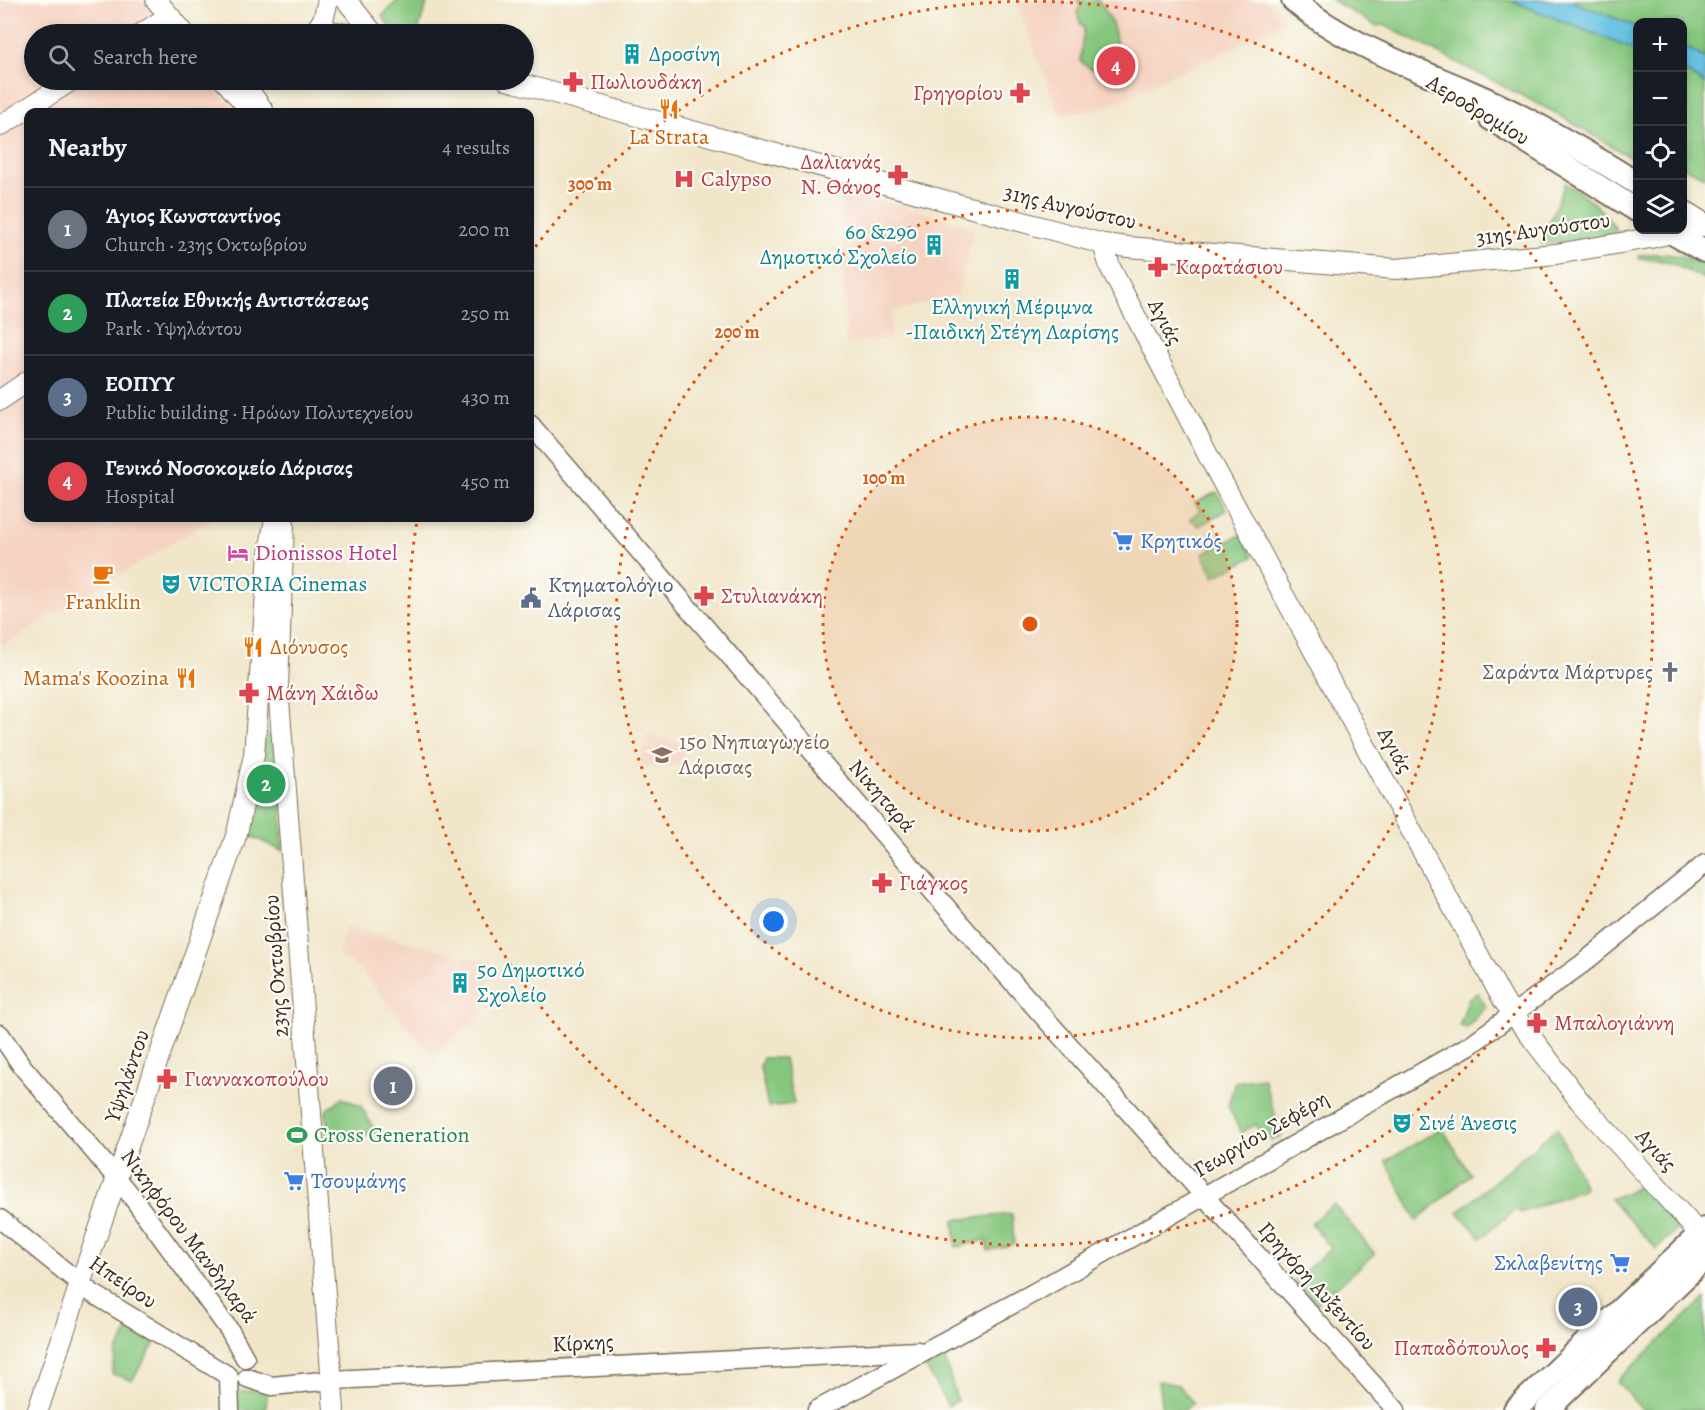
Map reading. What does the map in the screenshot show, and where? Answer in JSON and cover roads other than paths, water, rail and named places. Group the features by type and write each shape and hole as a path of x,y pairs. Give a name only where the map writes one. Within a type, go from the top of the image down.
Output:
{"main road":[{"path":"156,0 176,24"},
{"path":"320,24 328,0"},
{"path":"346,0 366,24"},
{"path":"1293,0 1329,26 1412,68"},
{"path":"157,24 169,16"},
{"name":"Αεροδρομίου","path":"1412,68 1503,109 1633,181"},
{"name":"Αεροδρομίου","path":"1412,68 1433,87 1535,144 1633,208"},
{"name":"31ης Αυγούστου","path":"534,87 1103,243 1396,269 1556,254 1660,234"},
{"path":"28,108 56,90"},
{"path":"233,90 248,108"},
{"path":"250,90 262,108"},
{"path":"0,126 24,111"},
{"path":"1687,214 1705,225"},
{"path":"1687,229 1705,225"},
{"path":"1674,234 1705,251"},
{"name":"Αγιάς","path":"1103,243 1110,267 1211,461 1495,987 1513,1016 1579,1101 1703,1234"},
{"path":"0,400 24,384"},
{"name":"23ης Οκτωβρίου","path":"254,755 276,522"},
{"name":"23ης Οκτωβρίου","path":"276,522 278,687 334,1410"},
{"name":"Υψηλάντου","path":"38,1410 237,833 254,755"},
{"path":"1515,1410 1703,1234"},
{"path":"1547,1410 1705,1258"}],"street":[{"name":"Νικηταρά","path":"534,429 966,930 1203,1195"},
{"name":"Γεωργίου Σεφέρη","path":"817,1410 923,1350 1037,1290 1470,1045 1582,964 1705,864"},
{"name":"Νικηφόρου Μανδηλαρά","path":"0,1034 22,1066 117,1178 230,1331 245,1358"},
{"name":"Γρηγόρη Αυξεντίου","path":"1203,1195 1396,1410"},
{"name":"Ηπείρου","path":"0,1219 80,1284 126,1315 228,1376"},
{"name":"Κίρκης","path":"247,1378 272,1386 332,1380 923,1350"},
{"path":"228,1376 238,1382 247,1378 251,1368 245,1358 237,1356 229,1360 226,1367 230,1410"}],"water":[{"path":"1510,0 1569,0 1633,25 1633,49"},
{"path":"1687,48 1705,58 1705,84 1687,73"}],"place":[{"name":"Δροσίνη","path":"632,54"},
{"name":"Γενικό Νοσοκομείο Λάρισας","path":"1116,66"},
{"name":"Πωλιουδάκη","path":"573,82"},
{"name":"Γρηγορίου","path":"1020,93"},
{"name":"La Strata","path":"669,109"},
{"name":"Δαλιανάς Ν. Θάνος","path":"898,175"},
{"name":"Calypso","path":"684,179"},
{"name":"6ο &29ο Δημοτικό Σχολείο","path":"934,245"},
{"name":"Καρατάσιου","path":"1158,267"},
{"name":"Ελληνική Μέριμνα -Παιδική Στέγη Λαρίσης","path":"1012,279"},
{"name":"Κρητικός","path":"1123,541"},
{"name":"Dionissos Hotel","path":"238,553"},
{"name":"Franklin","path":"103,574"},
{"name":"VICTORIA Cinemas","path":"171,584"},
{"name":"Στυλιανάκη","path":"704,596"},
{"name":"Κτηματολόγιο Λάρισας","path":"531,598"},
{"name":"Διόνυσος","path":"253,647"},
{"name":"Σαράντα Μάρτυρες","path":"1670,672"},
{"name":"Mama's Koozina","path":"186,678"},
{"name":"Μάνη Χάιδω","path":"249,693"},
{"name":"15ο Νηπιαγωγείο Λάρισας","path":"662,755"},
{"name":"Πλατεία Εθνικής Αντιστάσεως","path":"266,784"},
{"name":"Γιάγκος","path":"882,883"},
{"name":"5ο Δημοτικό Σχολείο","path":"460,983"},
{"name":"Μπαλογιάννη","path":"1537,1023"},
{"name":"Γιαννακοπούλου","path":"167,1079"},
{"name":"Άγιος Κωνσταντίνος","path":"393,1086"},
{"name":"Σινέ Άνεσις","path":"1402,1123"},
{"name":"Cross Generation","path":"297,1135"},
{"name":"Τσουμάνης","path":"294,1181"},
{"name":"Σκλαβενίτης","path":"1620,1263"},
{"name":"ΕΟΠΥΥ","path":"1578,1307"},
{"name":"Παπαδόπουλος","path":"1546,1348"}]}
